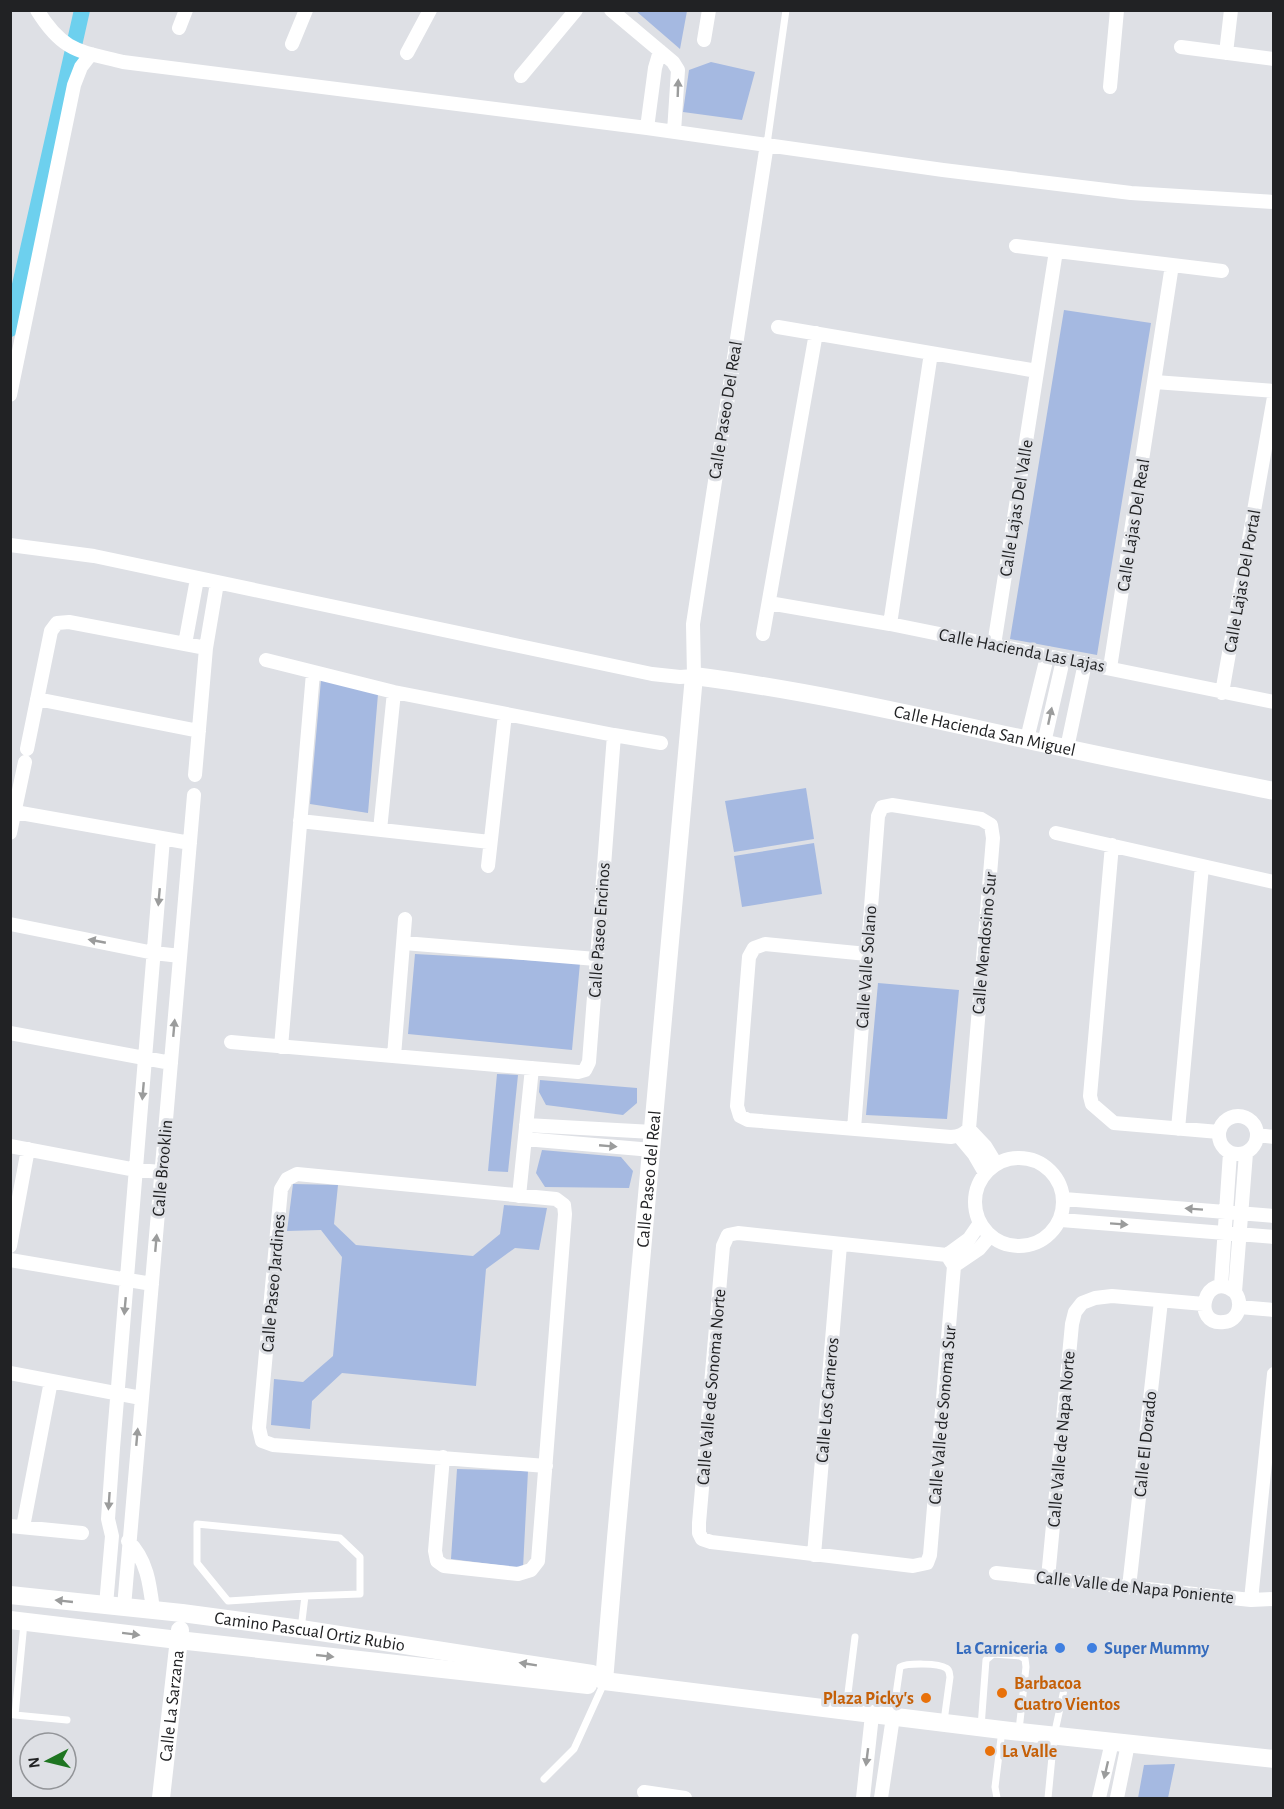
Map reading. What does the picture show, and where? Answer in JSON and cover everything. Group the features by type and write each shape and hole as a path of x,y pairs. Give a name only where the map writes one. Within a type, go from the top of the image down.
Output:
{"street":[{"path":"38,10 54,35 66,44 85,52 123,62 647,128 943,170 1107,190 1274,202"},
{"path":"179,28 186,10"},
{"path":"292,44 306,10"},
{"path":"407,53 430,10"},
{"path":"521,76 576,10"},
{"path":"611,10 673,62 678,70 674,132"},
{"path":"704,40 709,10"},
{"path":"1110,87 1117,10"},
{"path":"1226,53 1231,10"},
{"path":"1181,47 1274,59"},
{"path":"647,128 655,68 660,51"},
{"path":"10,395 74,85 85,52"},
{"name":"Calle Paseo Del Real","path":"694,676 693,624 767,144"},
{"path":"1016,246 1222,271"},
{"name":"Calle Lajas Del Valle","path":"994,645 1056,251"},
{"name":"Calle Lajas Del Real","path":"1110,668 1172,265"},
{"path":"778,327 1037,371"},
{"path":"763,634 816,333"},
{"path":"890,624 931,352"},
{"path":"1155,382 1274,391"},
{"name":"Calle Lajas Del Portal","path":"1222,693 1274,397"},
{"path":"10,545 94,556 652,674 694,676"},
{"path":"185,644 197,579"},
{"path":"195,775 206,648 218,583"},
{"name":"Calle Hacienda Las Lajas","path":"769,603 890,624 1274,702"},
{"path":"10,833 51,631 57,623 69,622 206,648"},
{"path":"1036,741 1047,657"},
{"path":"266,660 394,692 661,743"},
{"path":"1036,741 1063,660"},
{"path":"1067,748 1085,663"},
{"path":"281,1047 313,673"},
{"name":"Calle Hacienda San Miguel","path":"694,676 900,711 1274,791"},
{"name":"Calle Paseo del Real","path":"604,1681 694,676"},
{"path":"380,830 394,692"},
{"path":"37,699 199,730"},
{"path":"488,866 505,714"},
{"name":"Calle Paseo Encinos","path":"231,1042 578,1072 585,1070 589,1062 614,735"},
{"name":"Calle Brooklin","path":"115,1606 130,1541 194,795"},
{"name":"Calle Mendosino Sur","path":"882,807 892,805 981,819 992,825 993,838 964,1133"},
{"name":"Calle Valle Solano","path":"854,1128 878,816 882,807"},
{"path":"15,812 190,843"},
{"path":"300,820 490,843"},
{"path":"1056,833 1274,882"},
{"name":"Calle Brooklin","path":"115,1606 112,1536 108,1519 163,838"},
{"path":"1112,845 1090,1096 1092,1104 1114,1123 1219,1132"},
{"path":"1178,1129 1202,866"},
{"path":"394,1056 405,919"},
{"path":"10,924 154,953 180,956"},
{"path":"404,943 596,959"},
{"path":"867,954 765,944 754,948 749,957 747,980 737,1106 740,1116 748,1120 964,1133 985,1146 990,1169"},
{"path":"10,1033 171,1063"},
{"path":"519,1196 532,1068"},
{"path":"1243,1116 1253,1124 1257,1135 1253,1147 1246,1153 1238,1154 1230,1153 1221,1145 1219,1132 1230,1117 1243,1116"},
{"path":"526,1125 652,1141"},
{"path":"1257,1135 1274,1137"},
{"path":"525,1139 652,1141"},
{"path":"10,1146 136,1170 162,1172"},
{"path":"10,1246 28,1149"},
{"path":"1221,1286 1230,1153"},
{"path":"1235,1292 1246,1153"},
{"path":"1023,1157 1036,1160 1048,1167 1063,1190 1064,1199 1061,1220 1054,1231 1029,1246 1014,1246 990,1236 980,1223 975,1197 978,1184 990,1169 1009,1158 1023,1157"},
{"name":"Calle Paseo Jardines","path":"443,1457 436,1561 444,1566 518,1574 531,1570 538,1561 546,1466 566,1214 564,1205 556,1199 297,1174 287,1179 281,1189 259,1428 262,1441 273,1445 443,1457 546,1466"},
{"path":"1064,1199 1274,1216"},
{"path":"1061,1220 1274,1237"},
{"path":"950,1261 980,1223"},
{"name":"Calle Valle de Sonoma Norte","path":"813,1555 711,1542 702,1539 699,1533 723,1246 728,1235 738,1233 840,1245"},
{"path":"840,1245 950,1261 979,1249 990,1236"},
{"name":"Calle Los Carneros","path":"813,1555 840,1245"},
{"path":"10,1260 152,1284"},
{"name":"Calle Valle de Sonoma Sur","path":"813,1555 913,1566 927,1563 930,1555 950,1261"},
{"path":"1221,1286 1235,1292 1238,1297 1238,1313 1229,1321 1217,1322 1208,1316 1204,1304 1211,1290 1221,1286"},
{"name":"Calle Valle de Napa Norte","path":"1048,1578 1075,1312 1083,1303 1095,1298 1112,1296 1161,1301"},
{"path":"1161,1301 1204,1304"},
{"name":"Calle El Dorado","path":"1129,1587 1161,1301"},
{"path":"1239,1307 1274,1310"},
{"path":"10,1373 141,1398"},
{"path":"1251,1600 1274,1374"},
{"path":"51,1380 17,1526 82,1533"},
{"path":"112,1536 130,1541 145,1565 153,1610"},
{"name":"Calle Valle de Napa Poniente","path":"996,1573 1251,1600 1274,1599"},
{"name":"Camino Pascual Ortiz Rubio","path":"10,1595 182,1613 301,1629 592,1674 604,1681 944,1724 1274,1759"},
{"name":"Calle La Sarzana","path":"161,1798 182,1613"},
{"name":"Camino Pascual Ortiz Rubio","path":"18,1620 594,1686 604,1681"},
{"path":"863,1798 872,1715"},
{"path":"881,1798 893,1717"},
{"path":"1099,1798 1120,1743"},
{"path":"1117,1798 1120,1743"},
{"path":"644,1792 685,1798"}],"lane":[{"path":"767,144 786,10"},
{"path":"197,1524 340,1538 360,1557 360,1594 305,1596 228,1601 196,1563 197,1524"},
{"path":"301,1629 305,1596"},
{"path":"18,1620 13,1715 67,1720"},
{"path":"845,1712 855,1637"},
{"path":"981,1728 986,1660 993,1654 1020,1656 1025,1659 1026,1667 995,1787 997,1798"},
{"path":"893,1717 900,1667 909,1663 944,1667 949,1671 950,1677 944,1724"},
{"path":"544,1779 574,1749 604,1681"},
{"path":"1048,1798 1054,1736 1065,1685"}],"shaded area":[{"path":"636,11 687,11 680,49"},
{"path":"711,62 755,72 742,120 683,112 689,70"},
{"path":"1064,310 1151,323 1097,655 1010,639"},
{"path":"321,680 378,694 368,813 310,804"},
{"path":"806,788 814,839 734,852 725,801"},
{"path":"814,843 822,894 742,907 734,856"},
{"path":"415,954 580,963 572,1050 408,1034"},
{"path":"878,983 959,990 947,1119 866,1115"},
{"path":"497,1074 518,1075 508,1172 488,1171"},
{"path":"540,1080 637,1088 637,1103 623,1115 546,1105 539,1092"},
{"path":"542,1150 621,1157 633,1171 629,1188 545,1187 536,1173"},
{"path":"293,1184 338,1185 334,1224 356,1245 473,1256 500,1234 504,1205 547,1208 539,1250 515,1248 486,1269 476,1386 342,1373 312,1401 310,1429 271,1425 274,1379 303,1382 333,1356 342,1257 321,1230 287,1231"},
{"path":"457,1469 528,1471 523,1568 451,1559"},
{"path":"1175,1764 1168,1798 1138,1798 1144,1765"}],"waterway":[{"path":"10,329 82,10"}],"place":[{"name":"La Carniceria","path":"1060,1648"},
{"name":"Super Mummy","path":"1092,1648"},
{"name":"Barbacoa Cuatro Vientos","path":"1002,1693"},
{"name":"Plaza Picky's","path":"926,1698"},
{"name":"La Valle","path":"990,1751"}]}
